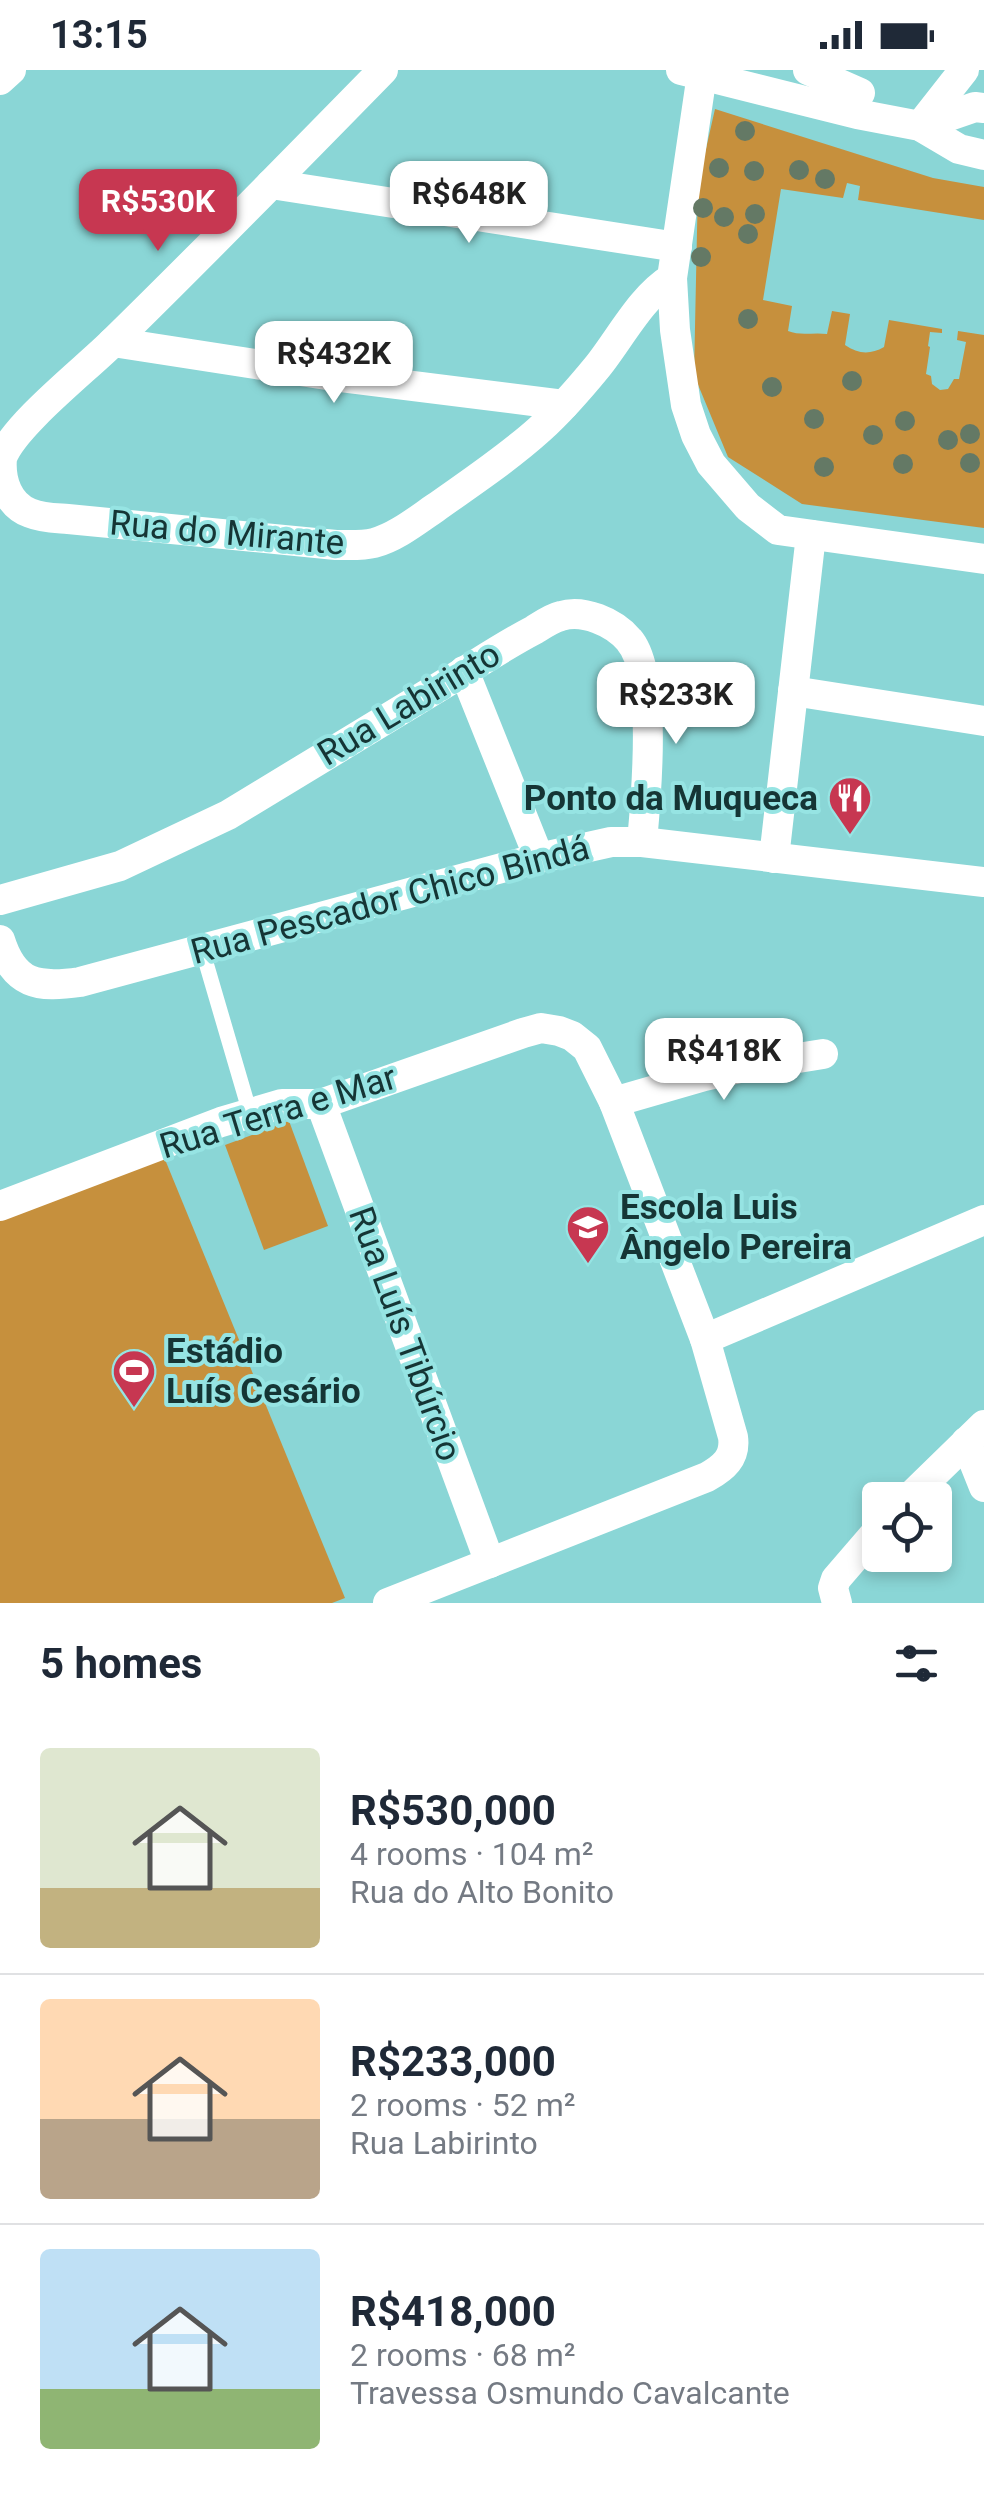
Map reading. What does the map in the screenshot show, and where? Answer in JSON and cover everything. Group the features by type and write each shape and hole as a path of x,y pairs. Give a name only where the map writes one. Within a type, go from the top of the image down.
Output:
{"street":[{"path":"0,80 11,70"},
{"path":"0,473 2,458 19,431 113,342 383,70"},
{"path":"808,70 860,92 960,149 984,155"},
{"path":"920,126 964,70"},
{"path":"860,92 692,72 672,278 686,405 702,448 724,482 778,530 984,559"},
{"path":"920,126 975,107 984,108"},
{"path":"271,184 677,247"},
{"name":"Rua do Mirante","path":"0,473 12,502 40,516 358,545 376,542 396,534 508,455 564,405 616,344 648,298 672,278"},
{"path":"113,342 333,376 564,405"},
{"path":"774,858 811,536"},
{"name":"Rua Labirinto","path":"0,900 120,866 180,839 228,815 503,646 561,616 580,614 598,619 630,641 638,657 644,684 647,784 642,842"},
{"path":"464,671 539,858"},
{"path":"793,692 984,721"},
{"name":"Rua Pescador Chico Bindá","path":"0,940 13,968 24,978 39,984 80,982 611,842 642,842 984,882"},
{"name":"Rua Terra e Mar","path":"4,1195 282,1104 320,1104 541,1028 572,1036 588,1048 614,1102"},
{"path":"388,1603 707,1477 727,1463 733,1437 705,1339 614,1102 733,1070 823,1054"},
{"name":"Rua Luís Tibúrcio","path":"320,1104 490,1563"},
{"path":"705,1339 984,1220"},
{"path":"975,1433 984,1488"},
{"path":"925,1482 975,1433"},
{"path":"835,1596 836,1579 862,1547"}],"lane":[{"path":"202,949 250,1114"}],"shaded area":[{"path":"715,109 933,178 984,187 984,220 858,200 860,186 847,183 843,198 781,189 763,300 792,306 788,331 797,333 827,334 832,311 850,314 845,345 859,352 884,347 889,320 942,329 942,333 930,332 926,374 940,390 948,389 954,379 959,379 966,342 957,340 958,331 984,335 984,528 802,504 728,457 694,375 698,184"},
{"path":"289,1121 328,1226 264,1250 225,1145"},
{"name":"Estádio Luís Cesário","path":"164,1157 345,1598 332,1603 0,1603 0,1219"}],"place":[{"name":"Ponto da Muqueca","path":"850,836"},
{"name":"Escola Luis Ângelo Pereira","path":"588,1265"},
{"name":"Estádio Luís Cesário","path":"134,1409"}]}
